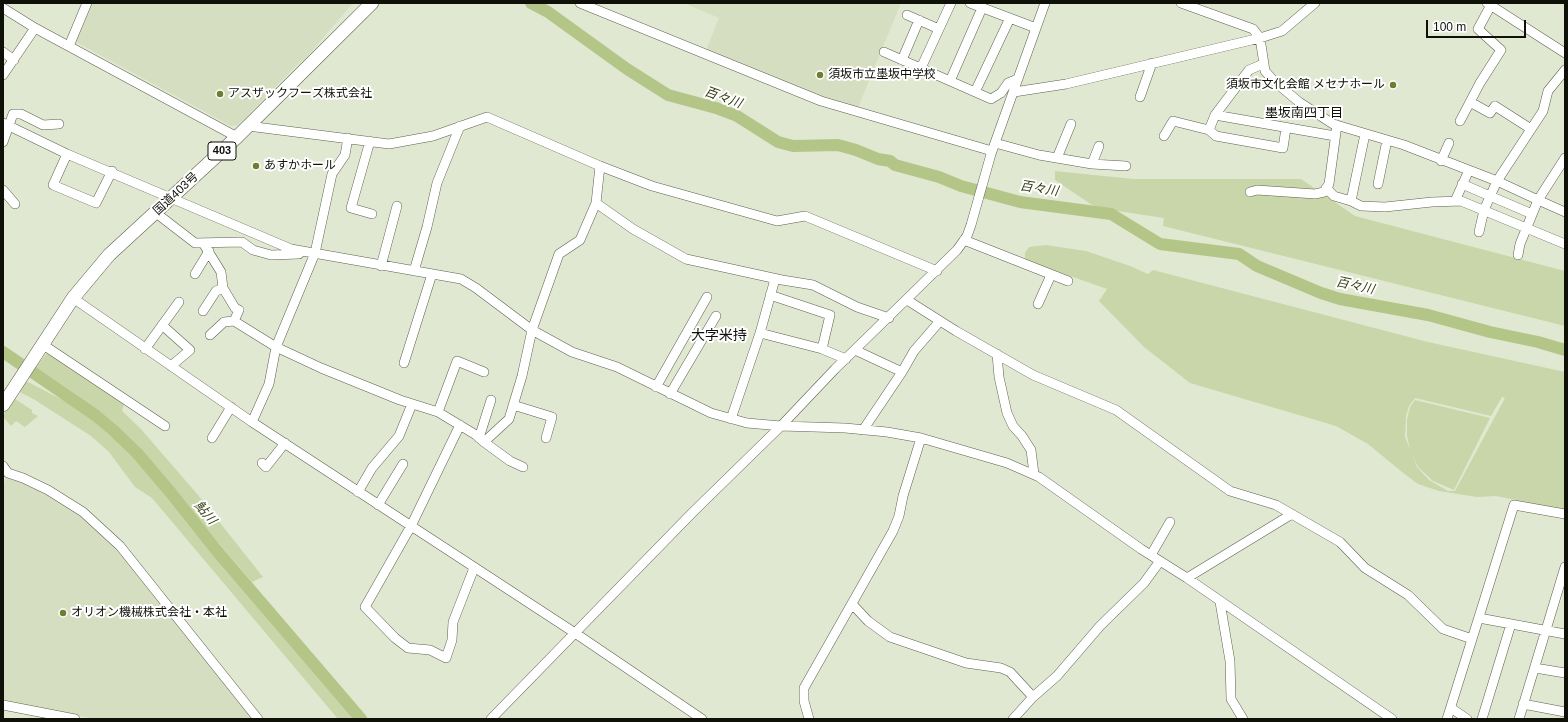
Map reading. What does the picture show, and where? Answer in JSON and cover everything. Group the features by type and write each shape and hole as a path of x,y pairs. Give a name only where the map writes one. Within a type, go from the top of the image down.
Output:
{"highway":[{"name":"国道403号","path":"3,405 73,298 109,255 173,198 372,3"}],"street":[{"path":"69,46 87,3"},
{"path":"580,3 821,101 993,150 1092,164 1126,166"},
{"path":"921,68 951,3"},
{"path":"970,3 1036,28"},
{"path":"491,719 693,512 957,250 964,240 971,225 993,150 1046,3"},
{"path":"1181,3 1253,29 1260,38 1265,71 1274,81 1299,102 1337,125 1404,145 1441,161 1497,181 1565,212"},
{"path":"1014,92 1066,84 1260,38 1282,31 1313,3"},
{"path":"1460,121 1501,50 1478,28 1489,4 1565,54"},
{"path":"3,8 35,28 237,136"},
{"path":"950,81 982,8"},
{"path":"907,14 939,29"},
{"path":"975,92 1010,18"},
{"path":"902,60 920,20"},
{"path":"3,76 35,28"},
{"path":"3,52 14,60"},
{"path":"884,52 991,99 1001,93 1008,83 1018,79"},
{"path":"1140,97 1152,63"},
{"path":"1209,130 1215,115 1249,70 1263,64"},
{"path":"1479,232 1484,210 1497,181 1543,111 1548,91 1565,70"},
{"path":"1470,102 1490,112 1495,106 1531,129"},
{"path":"3,142 6,124 13,114 21,114 43,125 59,124"},
{"path":"1215,115 1335,136"},
{"path":"248,126 390,144 433,136 487,117 600,166 652,186 777,220 805,216 937,271"},
{"path":"1164,136 1173,121 1209,130 1216,136 1283,148 1286,128"},
{"path":"6,124 67,154 173,198 271,242 291,249 461,279 476,288 532,330 572,352 617,367 711,413 747,423 863,430 921,438 972,451 1034,474 1392,719"},
{"path":"1057,158 1071,124"},
{"path":"1250,192 1257,190 1315,194 1324,192 1329,184 1337,125"},
{"path":"414,271 427,227 437,183 460,126"},
{"path":"1351,201 1365,134"},
{"path":"252,422 269,384 276,347 315,253 332,174 345,155 348,138"},
{"path":"1378,184 1387,140"},
{"path":"370,141 351,208 372,214"},
{"path":"1441,161 1449,144"},
{"path":"1092,164 1099,146"},
{"path":"67,154 53,185 96,203 112,172"},
{"path":"1518,255 1538,200 1565,158"},
{"path":"481,440 509,419 522,376 532,330 559,254 580,240 596,203 600,166"},
{"path":"1455,201 1469,170"},
{"path":"1462,184 1532,214"},
{"path":"1326,188 1334,196 1351,201 1361,206 1385,206 1455,201 1484,210 1565,244"},
{"path":"3,190 16,204"},
{"path":"596,203 633,229 686,259 774,279 813,284 856,307 889,318"},
{"path":"381,266 397,206"},
{"path":"156,213 195,243 206,247 242,242 253,250 271,255 315,253"},
{"path":"964,240 1068,281"},
{"path":"195,274 206,247"},
{"path":"206,247 221,272 223,288 235,308 239,310 234,321"},
{"path":"404,363 432,274"},
{"path":"1038,299 1051,275"},
{"path":"731,419 760,332 774,279"},
{"path":"203,311 216,291 223,288"},
{"path":"770,295 830,315 822,349"},
{"path":"656,387 707,297"},
{"path":"73,298 252,422 575,633 702,719"},
{"path":"907,300 1033,375 1116,410 1230,491 1276,505 1340,542 1365,568 1408,595 1443,629 1472,639"},
{"path":"145,349 179,302"},
{"path":"670,394 716,316"},
{"path":"210,335 224,322 234,321 276,347 321,368 412,404 438,412 460,425 510,461 523,467"},
{"path":"863,430 902,372 914,351 940,321"},
{"path":"162,325 190,350 171,366"},
{"path":"760,332 822,349 846,359"},
{"path":"42,344 165,426"},
{"path":"855,350 902,372"},
{"path":"997,354 999,378 1006,413 1013,426 1031,450 1034,474"},
{"path":"438,412 457,361 484,372"},
{"path":"481,440 491,400"},
{"path":"358,492 372,468 399,436 412,404"},
{"path":"513,405 552,417 546,438"},
{"path":"212,438 231,407"},
{"path":"460,425 411,526 365,607 395,638 408,648 430,650 446,658 452,640 453,622 474,568"},
{"path":"810,719 804,701 804,688 853,605 862,584 893,531 899,516 905,489 921,438"},
{"path":"266,466 284,443"},
{"path":"378,505 403,464"},
{"path":"3,466 8,473 23,478 48,490 83,512 120,546 206,656 258,719"},
{"path":"1447,719 1514,505 1565,514"},
{"path":"1187,578 1292,514"},
{"path":"1151,555 1170,522"},
{"path":"1012,719 1033,697 1057,676 1100,626 1144,583 1160,561"},
{"path":"1519,719 1546,630 1561,592 1565,567"},
{"path":"1220,602 1230,661 1231,699 1243,719"},
{"path":"853,605 868,621 890,636 955,660 1001,668 1010,672 1033,697"},
{"path":"1479,618 1565,634"},
{"path":"1482,719 1511,624"},
{"path":"1535,668 1565,673"},
{"path":"1523,704 1565,712"},
{"path":"3,705 75,719"},
{"path":"1450,708 1467,719"}],"shaded area":[{"name":"アスザックフーズ株式会社","path":"93,3 353,3 306,58 298,64 238,125 231,126 76,42"},
{"name":"須坂市立墨坂中学校","path":"684,3 901,3 857,110 831,101 706,50 719,18"},
{"path":"1055,171 1133,179 1301,179 1355,216 1565,271 1565,326 1163,226 1164,218 1118,211 1092,205 1055,180"},
{"path":"1046,245 1086,251 1130,266 1148,274 1153,270 1428,342 1565,372 1565,510 1496,496 1477,497 1439,491 1418,484 1368,444 1336,426 1190,383 1144,347 1099,301 1107,289 1025,260 1025,253 1029,247","holes":["1502,397 1505,398 1455,491 1448,491 1429,480 1417,467 1405,437 1406,416 1409,406 1415,398 1491,416"]},
{"path":"47,353 124,404 122,411 140,428 198,495 263,577 252,582 126,435 107,418 31,374"},
{"path":"26,381 86,412 110,430 139,460 255,602 356,719 338,719 152,498 135,487 109,452 91,436 35,400 18,391"},
{"path":"15,399 32,410 32,413 38,416 25,427 16,421 11,426 3,417 8,406"},
{"path":"1415,400 1490,418 1454,490 1433,481 1418,467 1410,450 1407,436 1407,420 1410,407"},
{"name":"オリオン機械株式会社・本社","path":"7,477 35,487 60,500 91,525 123,557 251,719 95,719 3,700 3,486"}],"waterway":[{"name":"百々川","path":"531,3 548,12 627,69 668,95 716,108 737,116 778,142 793,146 838,145 856,150 878,159 890,161 895,165 939,177 961,186 1020,202 1111,214 1160,244 1239,254 1257,266 1321,293 1340,299 1428,315 1565,350"},
{"name":"鮎川","path":"3,352 95,415 137,453 217,551 361,719"}],"place":[{"name":"須坂市立墨坂中学校","path":"820,75"},
{"name":"須坂市文化会館 メセナホール","path":"1393,85"},
{"name":"アスザックフーズ株式会社","path":"220,94"},
{"name":"あすかホール","path":"256,166"},
{"name":"オリオン機械株式会社・本社","path":"63,613"}],"district":[{"name":"墨坂南四丁目","path":"1304,113"},
{"name":"大字米持","path":"719,336"}]}
